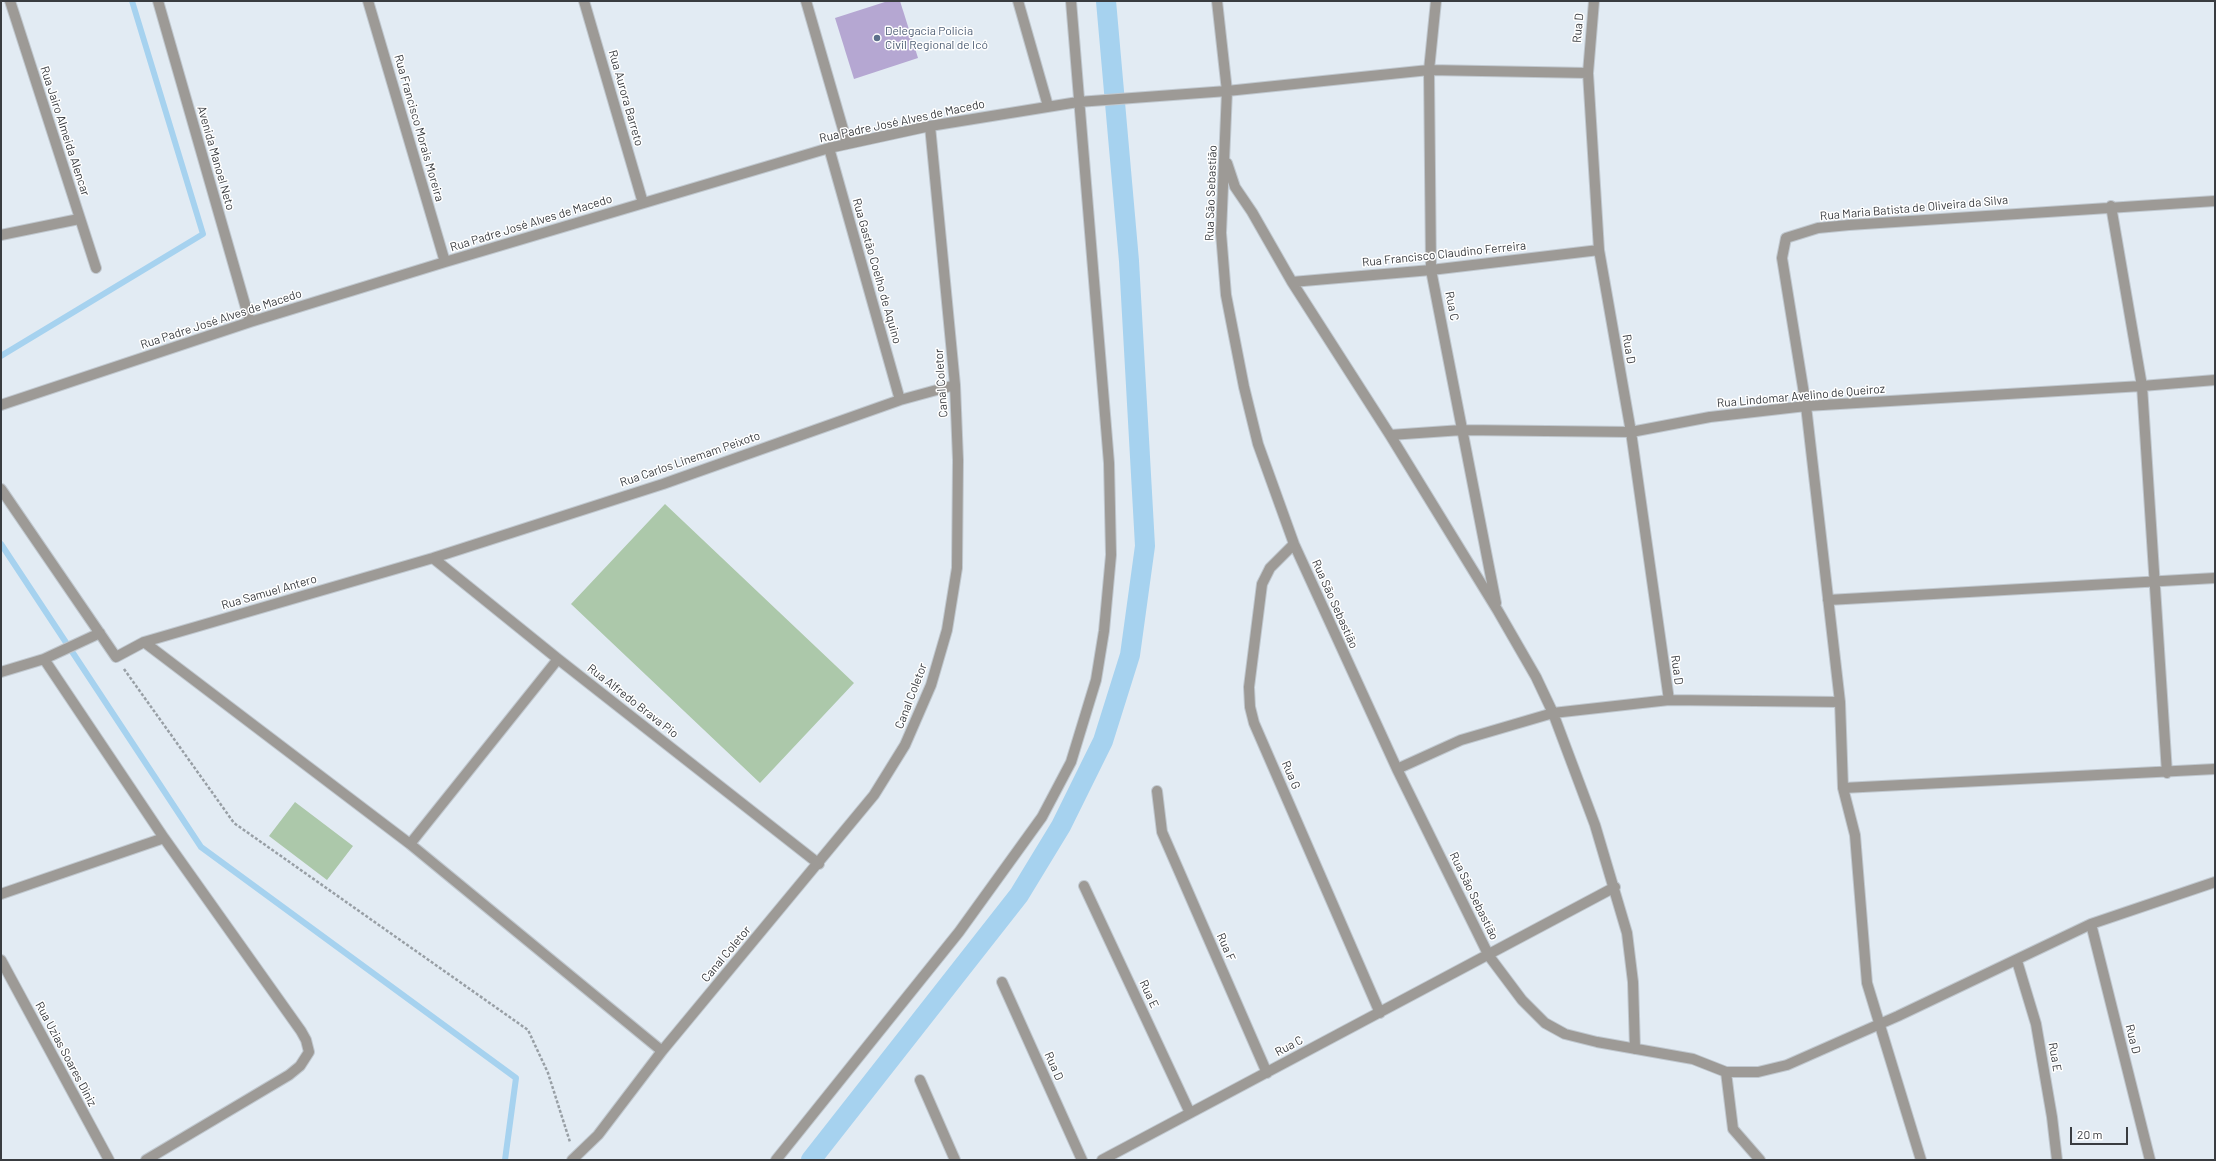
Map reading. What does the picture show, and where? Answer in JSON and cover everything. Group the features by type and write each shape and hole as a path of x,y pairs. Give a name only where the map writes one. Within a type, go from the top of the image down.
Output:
{"street":[{"name":"Rua Jairo Almeida Alencar","path":"10,1 96,268"},
{"name":"Avenida Manoel Neto","path":"158,1 250,322"},
{"name":"Rua Francisco Morais Moreira","path":"368,1 445,262"},
{"name":"Rua Aurora Barreto","path":"584,1 643,203"},
{"path":"806,1 847,143"},
{"path":"1018,1 1048,106"},
{"path":"776,1160 959,932 1042,817 1070,762 1083,727 1096,680 1102,645 1111,555 1106,431 1078,102 1071,1"},
{"name":"Rua São Sebastião","path":"1217,1 1227,91 1221,233 1226,295 1244,387 1258,444 1294,544 1397,769 1489,956 1522,1000 1545,1023 1565,1034 1597,1042 1693,1059 1726,1072"},
{"name":"Rua C","path":"1436,1 1429,70 1431,270 1498,611"},
{"name":"Rua D","path":"1594,1 1588,73 1599,250 1630,432 1669,700"},
{"name":"Rua Padre José Alves de Macedo","path":"1,405 250,322 445,262 847,143 930,126 1078,102 1227,91 1429,70 1588,73"},
{"name":"Canal Coletor","path":"574,1159 598,1135 662,1052 819,864 874,795 906,745 931,685 947,630 958,568 958,460 956,384 930,126"},
{"name":"Rua Gastão Coelho de Aquino","path":"829,148 900,400"},
{"path":"1225,156 1235,187 1252,212 1292,282 1390,435 1498,611 1536,677 1553,713 1595,825 1615,887 1627,933 1633,982 1635,1049"},
{"name":"Rua Maria Batista de Oliveira da Silva","path":"1806,406 1782,258 1786,238 1818,228 1849,225 2111,206 2215,201"},
{"path":"2111,206 2142,386 2156,583 2167,773"},
{"path":"1,234 79,218"},
{"name":"Rua Francisco Claudino Ferreira","path":"1292,282 1431,270 1599,250"},
{"name":"Rua Lindomar Avelino de Queiroz","path":"1390,435 1462,430 1630,432 1710,417 1806,406 2142,386 2215,380"},
{"name":"Rua Carlos Linemam Peixoto","path":"434,558 663,484 900,400 956,384"},
{"path":"1806,406 1840,702 1843,788 1855,835 1868,983 1921,1160"},
{"path":"1,489 116,657"},
{"name":"Rua G","path":"1294,544 1270,568 1262,584 1249,687 1250,707 1254,723 1380,1013"},
{"name":"Rua Alfredo Brava Pio","path":"434,558 558,659 819,864"},
{"name":"Rua Samuel Antero","path":"116,657 144,642 434,558"},
{"path":"1828,600 2156,583 2215,578"},
{"path":"1,672 44,659 100,633"},
{"path":"144,642 410,844 662,1052"},
{"path":"44,659 164,838 301,1031 306,1040 309,1052 300,1066 289,1075 146,1160"},
{"path":"410,844 558,659"},
{"path":"1397,769 1461,740 1553,713 1669,700 1840,702"},
{"path":"1843,788 2167,773 2215,769"},
{"name":"Rua F","path":"1157,791 1162,832 1267,1073"},
{"path":"1,894 164,838"},
{"path":"1760,1160 1733,1130 1726,1072 1758,1072 1787,1065 2017,961 2091,924 2215,882"},
{"name":"Rua E","path":"1084,886 1190,1113"},
{"name":"Rua C","path":"1102,1160 1489,956 1615,887"},
{"name":"Rua D","path":"2091,924 2150,1160"},
{"name":"Rua Uzias Soares Diniz","path":"1,960 109,1160"},
{"name":"Rua E","path":"2017,961 2036,1024 2052,1117 2057,1160"},
{"name":"Rua D","path":"1002,982 1082,1160"},
{"path":"920,1080 955,1160"}],"path":[{"path":"116,657 234,823 528,1030 548,1073 574,1159"}],"green space":[{"path":"665,504 854,683 760,783 571,604"},
{"path":"295,802 353,846 327,880 269,836"}],"building":[{"name":"Delegacia Policia Civil Regional de Icó","path":"888,1 900,1 918,58 854,79 835,18"}],"waterway":[{"path":"1,356 203,234 132,1"},
{"path":"811,1160 1019,895 1061,826 1103,741 1130,655 1145,546 1129,261 1106,1"},
{"path":"1,544 201,847 516,1078 505,1160"}],"place":[{"name":"Delegacia Policia Civil Regional de Icó","path":"877,38"}]}
